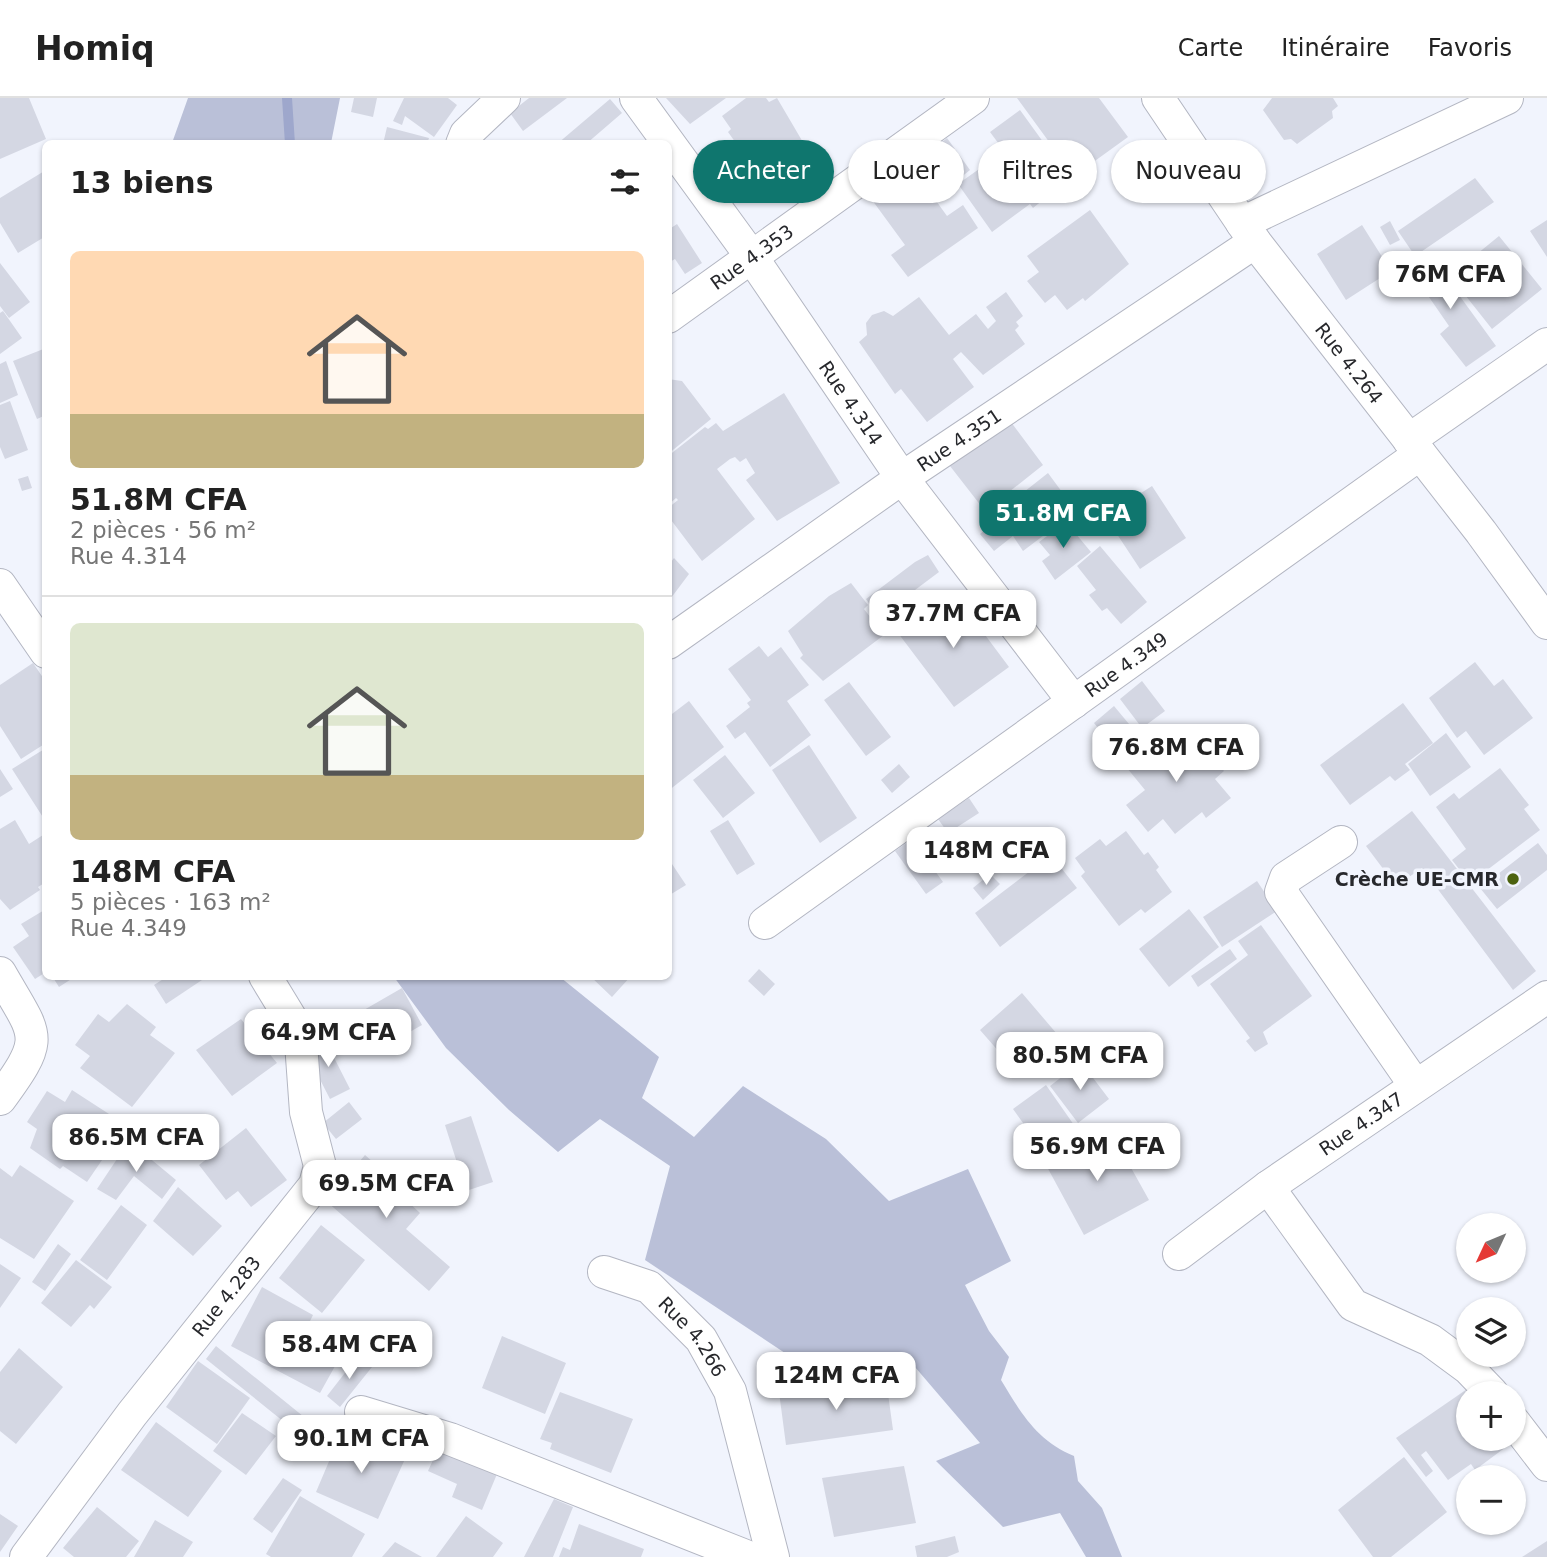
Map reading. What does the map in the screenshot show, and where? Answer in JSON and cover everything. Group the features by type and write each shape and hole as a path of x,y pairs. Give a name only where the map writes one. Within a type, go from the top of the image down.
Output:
{"street":[{"path":"464,140 504,98"},
{"name":"Rue 4.314","path":"636,98 667,140"},
{"name":"Rue 4.353","path":"672,314 973,98"},
{"name":"Rue 4.264","path":"1158,98 1249,232 1481,532 1547,623"},
{"name":"Rue 4.351","path":"672,640 1249,232 1507,98"},
{"name":"Rue 4.314","path":"672,147 751,256 902,478 1074,702"},
{"name":"Rue 4.349","path":"765,923 1074,702 1547,344"},
{"path":"0,585 42,646"},
{"path":"1341,842 1286,877 1281,892 1415,1085"},
{"path":"0,973 33,1030 28,1061 0,1100"},
{"name":"Rue 4.283","path":"26,1557 141,1404 315,1185 320,1167 306,1112 301,1042 284,1005 268,980"},
{"name":"Rue 4.347","path":"1179,1254 1268,1187 1547,997"},
{"path":"1268,1187 1353,1305 1430,1340 1468,1368 1480,1381"},
{"name":"Rue 4.266","path":"604,1272 649,1287 701,1339 730,1391 774,1557"},
{"path":"361,1412 450,1439 748,1557"},
{"path":"1526,1438 1547,1465"}],"shaded area":[{"path":"188,98 340,98 332,140 173,140"},
{"path":"396,980 564,980 659,1057 642,1098 694,1137 743,1086 826,1139 889,1201 968,1169 1011,1261 965,1285 989,1331 1009,1357 1001,1380 1031,1425 1061,1450 1074,1456 1078,1481 1102,1508 1122,1557 1086,1557 1060,1513 1003,1527 936,1461 980,1443 909,1360 797,1361 645,1260 670,1166 600,1119 558,1152 509,1110 446,1048"}],"building":[{"path":"0,98 29,98 46,139 0,159"},
{"path":"354,98 377,98 373,117 351,112"},
{"path":"404,98 448,98 457,105 434,137 405,116 402,125 393,121"},
{"path":"529,98 567,98 523,131 510,113"},
{"path":"666,98 726,98 690,124"},
{"path":"746,98 766,98 769,102 777,98 802,140 734,140 728,132 731,129 722,116"},
{"path":"1017,98 1099,98 1128,137 1124,140 1111,140 1111,149 1097,159 1097,140 1048,140"},
{"path":"1272,98 1333,98 1338,106 1332,111 1333,118 1297,144 1291,139 1284,140 1263,110"},
{"path":"610,99 622,113 591,140 562,140"},
{"path":"1020,110 1042,140 996,140 990,132"},
{"path":"387,127 429,138 428,140 384,140"},
{"path":"964,162 970,170 964,175"},
{"path":"978,170 978,203 1039,203 1033,208 1030,204 992,232 964,192 964,180"},
{"path":"42,172 42,238 18,253 0,223 0,198"},
{"path":"1475,178 1494,202 1415,256 1398,231"},
{"path":"874,203 938,203 947,216 963,205 978,228 908,277 891,255 905,245"},
{"path":"1090,210 1129,264 1085,301 1083,298 1067,310 1055,295 1045,303 1027,281 1039,272 1027,256"},
{"path":"1547,220 1547,257 1530,231"},
{"path":"1390,221 1400,240 1390,245 1380,227"},
{"path":"677,224 702,263 685,274 675,259 672,261 672,227"},
{"path":"1362,225 1391,271 1346,300 1317,254"},
{"path":"1499,236 1542,289 1492,329 1450,276"},
{"path":"1430,255 1496,346 1466,367 1440,334 1449,326 1422,287 1412,294 1398,277"},
{"path":"0,263 30,302 9,318 0,306"},
{"path":"1006,292 1023,316 1016,322 1019,326 1015,330 1025,344 983,375 961,352 953,359 974,387 927,422 901,389 895,394 859,342 867,335 866,323 872,315 884,311 893,316 919,297 949,335 976,314 988,329 996,321 986,307"},
{"path":"3,311 22,338 0,354 0,313"},
{"path":"42,350 42,417 37,419 13,361"},
{"path":"6,361 18,395 0,403 0,364"},
{"path":"672,380 682,381 711,419 672,451"},
{"path":"784,393 840,483 777,521 746,480 755,473 746,458 740,462 735,457 730,459 717,469 755,519 702,561 672,521 672,505 678,500 676,498 672,502 672,453 705,427 708,429 716,423 723,431"},
{"path":"10,401 28,450 5,459 0,447 0,405"},
{"path":"1005,414 1043,465 985,511 950,466 996,429"},
{"path":"1048,473 1076,511 1023,551 1013,536 994,551 980,534 999,518 996,514"},
{"path":"28,476 32,488 22,491 18,479"},
{"path":"1152,486 1186,538 1140,569 1105,516"},
{"path":"1066,522 1091,552 1055,580 1042,561 1050,555 1039,542"},
{"path":"1100,546 1147,602 1121,624 1107,608 1102,611 1089,595 1096,590 1077,566"},
{"path":"928,555 939,572 879,617 866,599"},
{"path":"674,558 689,574 672,597"},
{"path":"851,583 868,605 864,609 884,635 823,681 800,658 803,655 788,631 829,596"},
{"path":"953,592 1009,667 954,707 898,633"},
{"path":"759,646 768,657 781,647 809,685 787,701 811,735 770,767 745,732 735,739 726,726 750,707 747,703 751,700 728,669"},
{"path":"1475,662 1494,686 1503,679 1533,718 1484,755 1466,731 1457,738 1429,698"},
{"path":"33,663 42,676 42,746 21,759 0,726 0,685"},
{"path":"1142,681 1165,711 1142,728 1120,699"},
{"path":"849,682 891,737 866,756 824,700"},
{"path":"689,701 724,747 672,788 672,714"},
{"path":"1403,703 1433,743 1405,764 1410,770 1395,781 1390,776 1350,805 1320,765"},
{"path":"1114,706 1139,736 1118,753 1094,723"},
{"path":"1177,727 1195,750 1202,744 1224,771 1215,779 1231,798 1206,818 1202,812 1175,834 1163,819 1148,832 1126,805 1145,790 1127,768"},
{"path":"1446,733 1471,767 1430,796 1408,764"},
{"path":"809,745 857,818 820,843 772,770"},
{"path":"42,750 42,816 12,769"},
{"path":"725,755 755,793 723,818 693,780"},
{"path":"899,764 910,777 892,793 881,780"},
{"path":"1500,768 1529,805 1524,809 1540,830 1470,883 1452,860 1466,849 1436,807 1454,793 1459,799"},
{"path":"0,769 13,789 0,797"},
{"path":"969,798 979,813 948,833 938,819"},
{"path":"1412,811 1536,971 1513,990 1422,868 1396,886 1366,846"},
{"path":"15,820 29,844 42,836 42,884 38,887 40,890 10,910 0,899 0,829"},
{"path":"728,820 755,864 737,875 710,831"},
{"path":"1126,831 1144,855 1148,852 1159,867 1156,870 1172,892 1145,913 1141,909 1119,926 1081,876 1085,872 1075,858 1100,839 1106,846"},
{"path":"912,839 943,882 926,894 895,851"},
{"name":"Crèche UE-CMR","path":"1538,843 1547,855 1547,870 1497,909 1480,888"},
{"path":"961,846 967,857 954,866 947,856"},
{"path":"1051,855 1077,888 1000,947 975,913"},
{"path":"672,864 686,885 672,894"},
{"path":"990,874 1000,884 983,900 973,888"},
{"path":"1257,881 1277,911 1222,947 1203,917"},
{"path":"1189,909 1219,947 1169,987 1139,949"},
{"path":"42,911 42,975 35,979 13,947 29,936 21,924"},
{"path":"1261,925 1312,996 1263,1032 1268,1044 1255,1052 1246,1041 1250,1038 1210,984 1248,955 1238,941"},
{"path":"1230,949 1237,959 1198,987 1191,976"},
{"path":"759,969 775,984 764,996 748,981"},
{"path":"55,980 70,980 59,987"},
{"path":"162,980 202,980 166,1004 154,985"},
{"path":"594,980 627,980 612,997"},
{"path":"402,988 422,1025 371,1054 350,1018"},
{"path":"1022,993 1063,1041 1021,1077 980,1030"},
{"path":"127,1004 156,1027 150,1035 175,1053 132,1107 80,1068 90,1056 75,1045 98,1014 109,1022"},
{"path":"241,1019 277,1063 232,1096 196,1050"},
{"path":"323,1036 350,1089 330,1099 311,1062 310,1043"},
{"path":"1081,1062 1109,1099 1078,1123 1050,1086"},
{"path":"1046,1085 1074,1125 1041,1148 1013,1109"},
{"path":"72,1090 126,1125 87,1182 63,1166 60,1169 30,1148 37,1129 27,1122 47,1091 65,1102"},
{"path":"349,1102 362,1119 336,1139 323,1123"},
{"path":"471,1116 493,1182 466,1191 445,1125"},
{"path":"246,1128 287,1180 251,1207 238,1191 226,1200 199,1165"},
{"path":"1110,1130 1149,1200 1084,1235 1046,1165"},
{"path":"129,1141 176,1180 162,1199 134,1176 116,1200 97,1189"},
{"path":"365,1155 407,1192 403,1197 420,1213 406,1229 450,1267 429,1291 326,1201"},
{"path":"20,1165 74,1201 34,1259 0,1238 0,1168 12,1177"},
{"path":"178,1187 222,1226 193,1256 153,1221"},
{"path":"121,1205 147,1225 107,1280 80,1260"},
{"path":"321,1225 365,1260 322,1313 279,1278"},
{"path":"58,1244 71,1254 45,1291 32,1282"},
{"path":"76,1260 112,1287 94,1309 90,1305 71,1327 41,1303"},
{"path":"0,1264 21,1278 0,1308"},
{"path":"262,1287 313,1315 310,1321 349,1341 320,1393 231,1346"},
{"path":"502,1336 566,1363 545,1414 482,1388"},
{"path":"216,1346 319,1429 309,1442 206,1359"},
{"path":"19,1348 63,1387 16,1444 0,1431 0,1372"},
{"path":"358,1356 372,1367 340,1407 327,1396"},
{"path":"198,1361 250,1398 217,1444 166,1407"},
{"path":"886,1379 893,1430 786,1445 779,1392"},
{"path":"560,1392 633,1419 611,1473 550,1449 552,1443 540,1439"},
{"path":"1456,1397 1456,1451 1501,1451 1482,1465 1456,1465 1456,1474 1448,1480 1426,1451 1421,1455 1433,1471 1426,1477 1396,1438"},
{"path":"242,1413 276,1436 246,1475 213,1451"},
{"path":"156,1422 222,1471 188,1517 121,1470"},
{"path":"346,1433 364,1440 365,1436 390,1447 388,1452 405,1459 378,1519 316,1492 330,1459 334,1460"},
{"path":"438,1449 497,1474 482,1510 452,1497 457,1484 428,1471"},
{"path":"1404,1457 1447,1512 1391,1557 1373,1557 1338,1510"},
{"path":"904,1466 916,1523 834,1537 822,1478"},
{"path":"283,1478 302,1490 272,1533 253,1519"},
{"path":"300,1496 365,1534 352,1557 271,1557 266,1554"},
{"path":"554,1499 573,1507 553,1557 524,1557"},
{"path":"97,1507 139,1541 126,1557 74,1557 63,1548"},
{"path":"0,1514 18,1526 0,1552"},
{"path":"466,1516 503,1543 493,1557 436,1557"},
{"path":"155,1520 193,1542 183,1557 134,1557"},
{"path":"579,1524 644,1549 641,1557 559,1557 563,1547 570,1550"},
{"path":"955,1536 959,1552 947,1557 917,1557 915,1546"},
{"path":"1547,1541 1547,1557 1522,1557"},
{"path":"395,1542 422,1557 382,1557"}],"waterway":[{"path":"287,98 290,140"}],"place":[{"name":"Crèche UE-CMR","path":"1513,879"}]}
